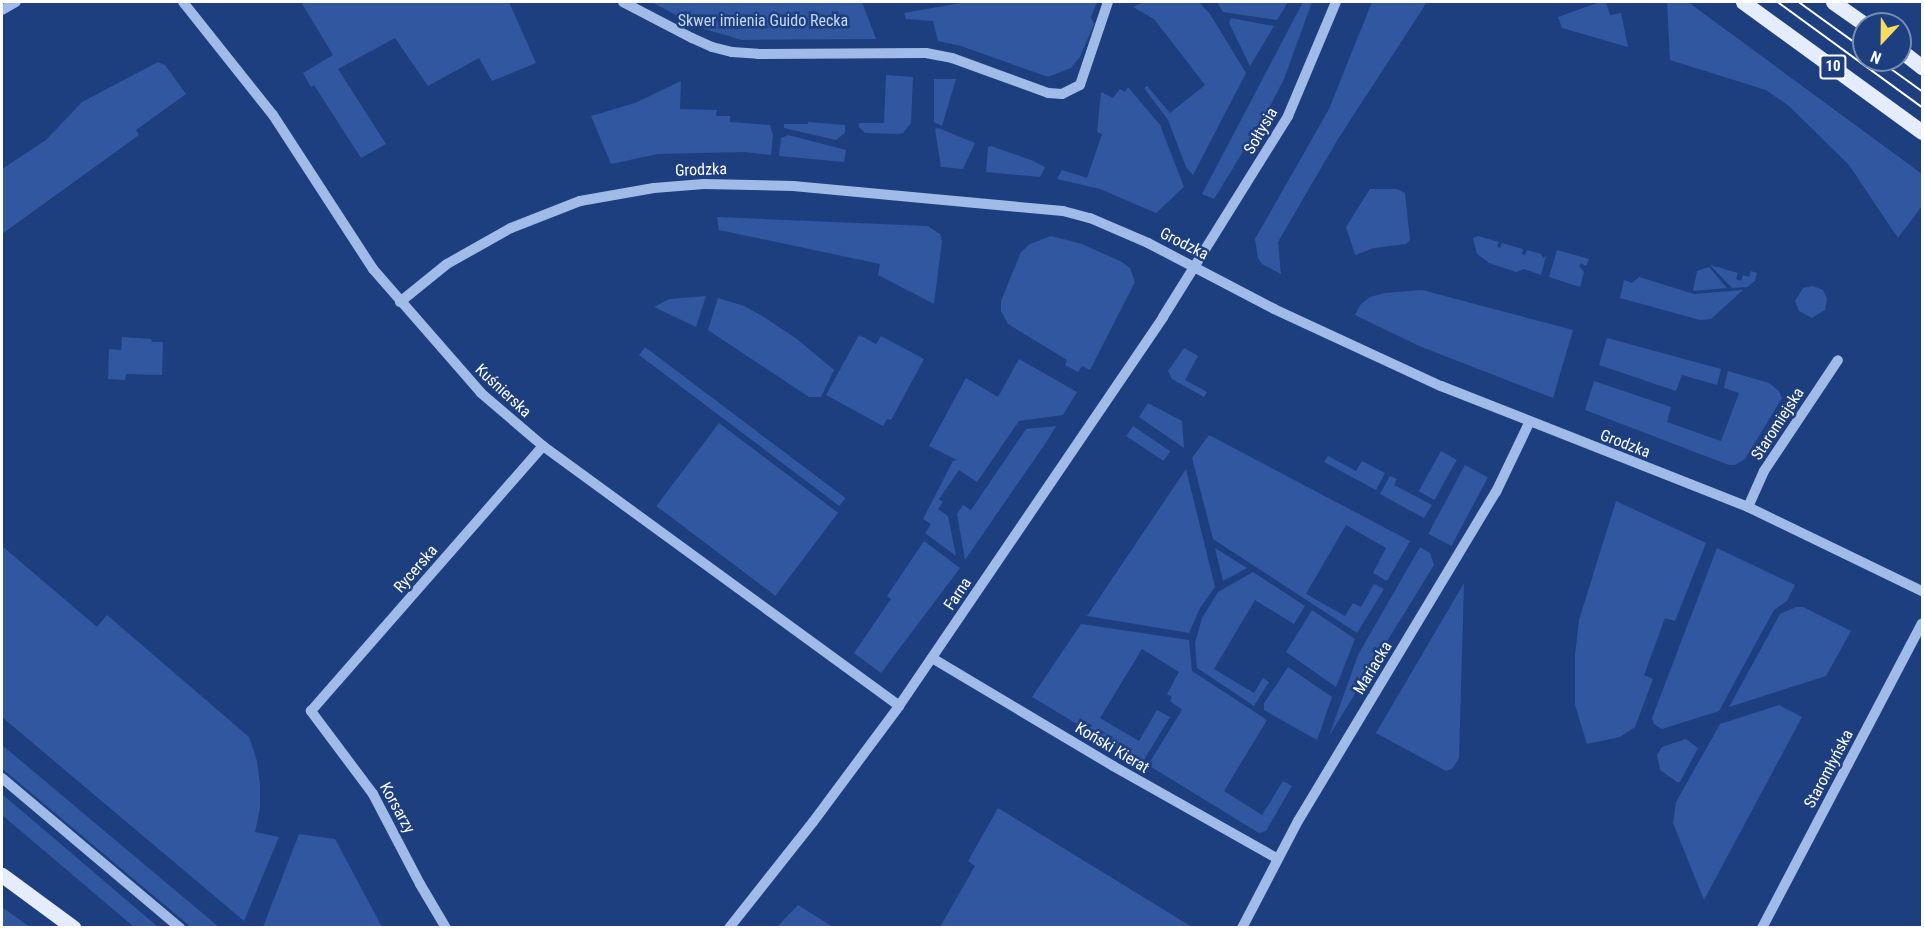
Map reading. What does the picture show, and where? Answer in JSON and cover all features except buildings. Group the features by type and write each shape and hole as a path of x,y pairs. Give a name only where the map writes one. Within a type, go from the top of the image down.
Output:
{"main road":[{"name":"10","path":"1743,2 1923,132"},
{"path":"1833,2 1852,15"},
{"path":"2,875 74,927"}],"street":[{"path":"2,10 16,2"},
{"name":"Kuśnierska","path":"183,2 273,115 373,269 481,393 543,446 899,706"},
{"path":"623,2 712,47 758,54 926,53 952,58 1048,93 1062,94 1080,85 1108,2"},
{"name":"Sołtysia","path":"1196,267 1288,116 1336,2"},
{"name":"Grodzka","path":"400,302 438,270 469,250 560,208 621,193 704,184 793,186 1063,211 1104,223 1350,345 1529,423 1748,507 1923,591"},
{"name":"Farna","path":"729,927 813,822 899,706 1196,267"},
{"name":"Staromiejska","path":"1748,507 1764,471 1838,360"},
{"name":"Mariacka","path":"1242,927 1278,859 1496,492 1529,423"},
{"name":"Rycerska","path":"311,711 543,446"},
{"name":"Staromłyńska","path":"1762,926 1923,623"},
{"name":"Koński Kierat","path":"932,658 1123,772 1278,859"},
{"name":"Korsarzy","path":"311,711 373,794 420,884 446,927"},
{"path":"2,778 180,927"}],"green space":[{"path":"301,2 509,2 536,63 492,81 479,58 428,86 395,38 338,69 386,144 361,158 314,85 311,87 303,73 333,55"},
{"name":"Skwer imienia Guido Recka","path":"651,2 862,2 876,39 742,40 701,28"},
{"path":"966,2 1097,2 1091,17 1094,24 1080,57 1071,68 1048,77 961,46 938,41 933,21 906,19 904,13"},
{"path":"1144,2 1199,2 1210,14 1246,73 1193,175 1186,167 1168,120 1144,88 1147,86 1170,113 1205,85 1154,19 1133,7"},
{"path":"1217,2 1288,2 1277,20 1223,12"},
{"path":"1303,2 1312,2 1284,79 1266,114 1214,199 1202,194"},
{"path":"1372,2 1427,2 1338,139 1278,242 1281,274 1262,264 1258,258 1255,239 1329,109"},
{"path":"1606,2 1610,15 1621,13 1628,47 1562,28 1558,17"},
{"path":"1667,2 1688,2 1922,174 1922,206 1898,238 1849,165 1789,106 1766,90 1670,60"},
{"path":"1231,18 1274,26 1250,66 1229,23"},
{"path":"158,62 165,65 186,94 136,130 139,135 2,234 2,169 46,140 82,102"},
{"path":"886,75 913,77 911,123 903,133 865,133 859,127 859,123 884,123"},
{"path":"934,79 956,79 942,126 934,122"},
{"path":"681,81 680,109 717,110 716,116 730,116 730,122 770,125 773,135 771,155 744,152 658,154 611,164 591,116 635,103"},
{"path":"1128,87 1160,125 1184,187 1156,213 1100,189 1057,179 1062,170 1087,178 1102,134 1097,132 1101,92 1113,98 1120,89 1125,92"},
{"path":"808,122 845,125 845,133 836,140 784,128 784,124 808,124"},
{"path":"938,128 975,143 963,169 941,167 935,129"},
{"path":"788,135 846,150 844,162 779,156 781,138"},
{"path":"991,146 1045,167 1040,177 986,172 988,147"},
{"path":"1370,189 1397,189 1405,193 1410,240 1406,244 1374,248 1355,255 1346,227"},
{"path":"717,217 928,226 940,234 942,241 934,304 878,275 880,264 719,230"},
{"path":"1051,236 1082,244 1122,262 1130,268 1135,282 1090,370 1082,366 1078,372 1065,365 1067,360 1008,324 1001,311 1001,301 1021,252 1030,244"},
{"path":"1478,236 1499,242 1497,246 1500,248 1502,243 1523,249 1522,254 1525,255 1527,250 1541,254 1543,258 1546,256 1541,275 1524,269 1516,272 1489,263 1477,254 1473,238"},
{"path":"1557,250 1589,259 1586,266 1581,263 1579,266 1584,272 1580,287 1549,277"},
{"path":"1710,265 1738,273 1736,279 1741,281 1743,275 1749,277 1751,271 1757,273 1755,281 1747,287 1732,288"},
{"path":"1709,267 1727,288 1693,291 1697,271"},
{"path":"1639,277 1694,294 1743,290 1711,319 1700,320 1620,298 1624,280 1632,283"},
{"path":"1813,286 1823,290 1827,299 1825,310 1812,318 1799,311 1795,301 1803,288"},
{"path":"1422,290 1573,330 1553,398 1419,346 1355,315 1360,305 1370,297 1385,293"},
{"path":"706,296 696,327 654,307 669,299"},
{"path":"718,298 744,306 764,317 797,339 834,370 821,397 809,397 708,330"},
{"path":"859,335 876,344 881,336 924,359 891,420 887,419 883,426 826,395"},
{"path":"122,337 163,342 162,375 126,374 125,380 108,379 109,349 121,350"},
{"path":"1607,338 1721,369 1717,385 1682,375 1676,391 1599,365"},
{"path":"645,347 845,498 839,506 639,355"},
{"path":"1184,348 1198,356 1185,380 1207,392 1204,397 1172,379 1168,371"},
{"path":"1019,359 1077,392 1063,415 1019,421 977,482 959,470 939,499 943,502 938,509 948,516 956,556 925,533 931,524 923,519 953,461 957,460 929,446 966,378 998,397"},
{"path":"1728,371 1769,383 1779,391 1782,398 1745,459 1735,465 1729,465 1585,410 1594,381 1671,407 1667,422 1721,441 1739,393 1724,388"},
{"path":"1148,403 1182,421 1184,448 1139,417"},
{"path":"719,423 838,513 775,596 656,506"},
{"path":"1056,426 965,560 957,514 963,505 971,510 1026,429"},
{"path":"1133,426 1170,451 1164,461 1126,436"},
{"path":"1209,435 1410,541 1387,581 1373,573 1386,548 1346,525 1306,594 1345,616 1353,603 1361,607 1374,584 1384,589 1357,633 1213,539 1192,458"},
{"path":"1441,451 1457,460 1434,500 1419,491"},
{"path":"1328,456 1356,471 1362,461 1385,473 1376,490 1324,462"},
{"path":"1465,465 1488,477 1451,546 1428,534"},
{"path":"1186,469 1215,587 1200,608 1189,633 1087,616"},
{"path":"1390,476 1397,479 1394,485 1432,505 1424,518 1380,494"},
{"path":"1616,501 1706,543 1675,621 1665,618 1644,675 1653,679 1635,727 1620,737 1587,744 1575,705 1575,655 1579,620"},
{"path":"924,541 960,568 881,673 854,653 891,599 887,596"},
{"path":"2,546 97,627 107,615 249,737 257,761 260,785 260,808 255,832 279,837 244,921 2,717"},
{"path":"1420,547 1430,553 1434,565 1329,736 1358,655"},
{"path":"1215,548 1247,568 1223,581"},
{"path":"1717,548 1795,585 1787,601 1774,610 1719,711 1662,729 1654,724 1652,718"},
{"path":"1253,572 1305,606 1294,624 1255,600 1214,669 1254,693 1263,678 1269,682 1254,706 1197,668 1195,643 1202,618 1218,592"},
{"path":"1464,583 1459,758 1452,769 1446,771 1376,733"},
{"path":"1796,607 1803,607 1851,631 1826,676 1729,707 1780,614"},
{"path":"1312,610 1355,639 1336,687 1286,652"},
{"path":"1081,624 1189,640 1192,671 1267,720 1224,791 1262,815 1283,781 1292,786 1266,831 1259,833 1148,765 1182,710 1170,701 1172,697 1167,694 1179,672 1142,649 1100,718 1139,741 1157,710 1170,717 1142,763 1032,697"},
{"path":"1288,667 1332,697 1317,740 1264,710 1264,703"},
{"path":"1779,705 1802,717 1704,900 1673,823 1676,802 1720,724"},
{"path":"1686,739 1698,748 1680,782 1677,782 1660,770 1657,755 1662,747"},
{"path":"2,745 218,926 192,928 2,768"},
{"path":"2,794 158,927 134,927 2,815"},
{"path":"998,808 1192,927 940,927 975,866 968,861"},
{"path":"299,834 335,839 382,927 263,927"},
{"path":"798,905 833,927 777,927"},
{"path":"2,907 30,927 2,927"}],"tram line":[{"path":"1778,2 1922,107"},
{"path":"1799,2 1852,40"},
{"path":"1896,72 1922,91"}]}
